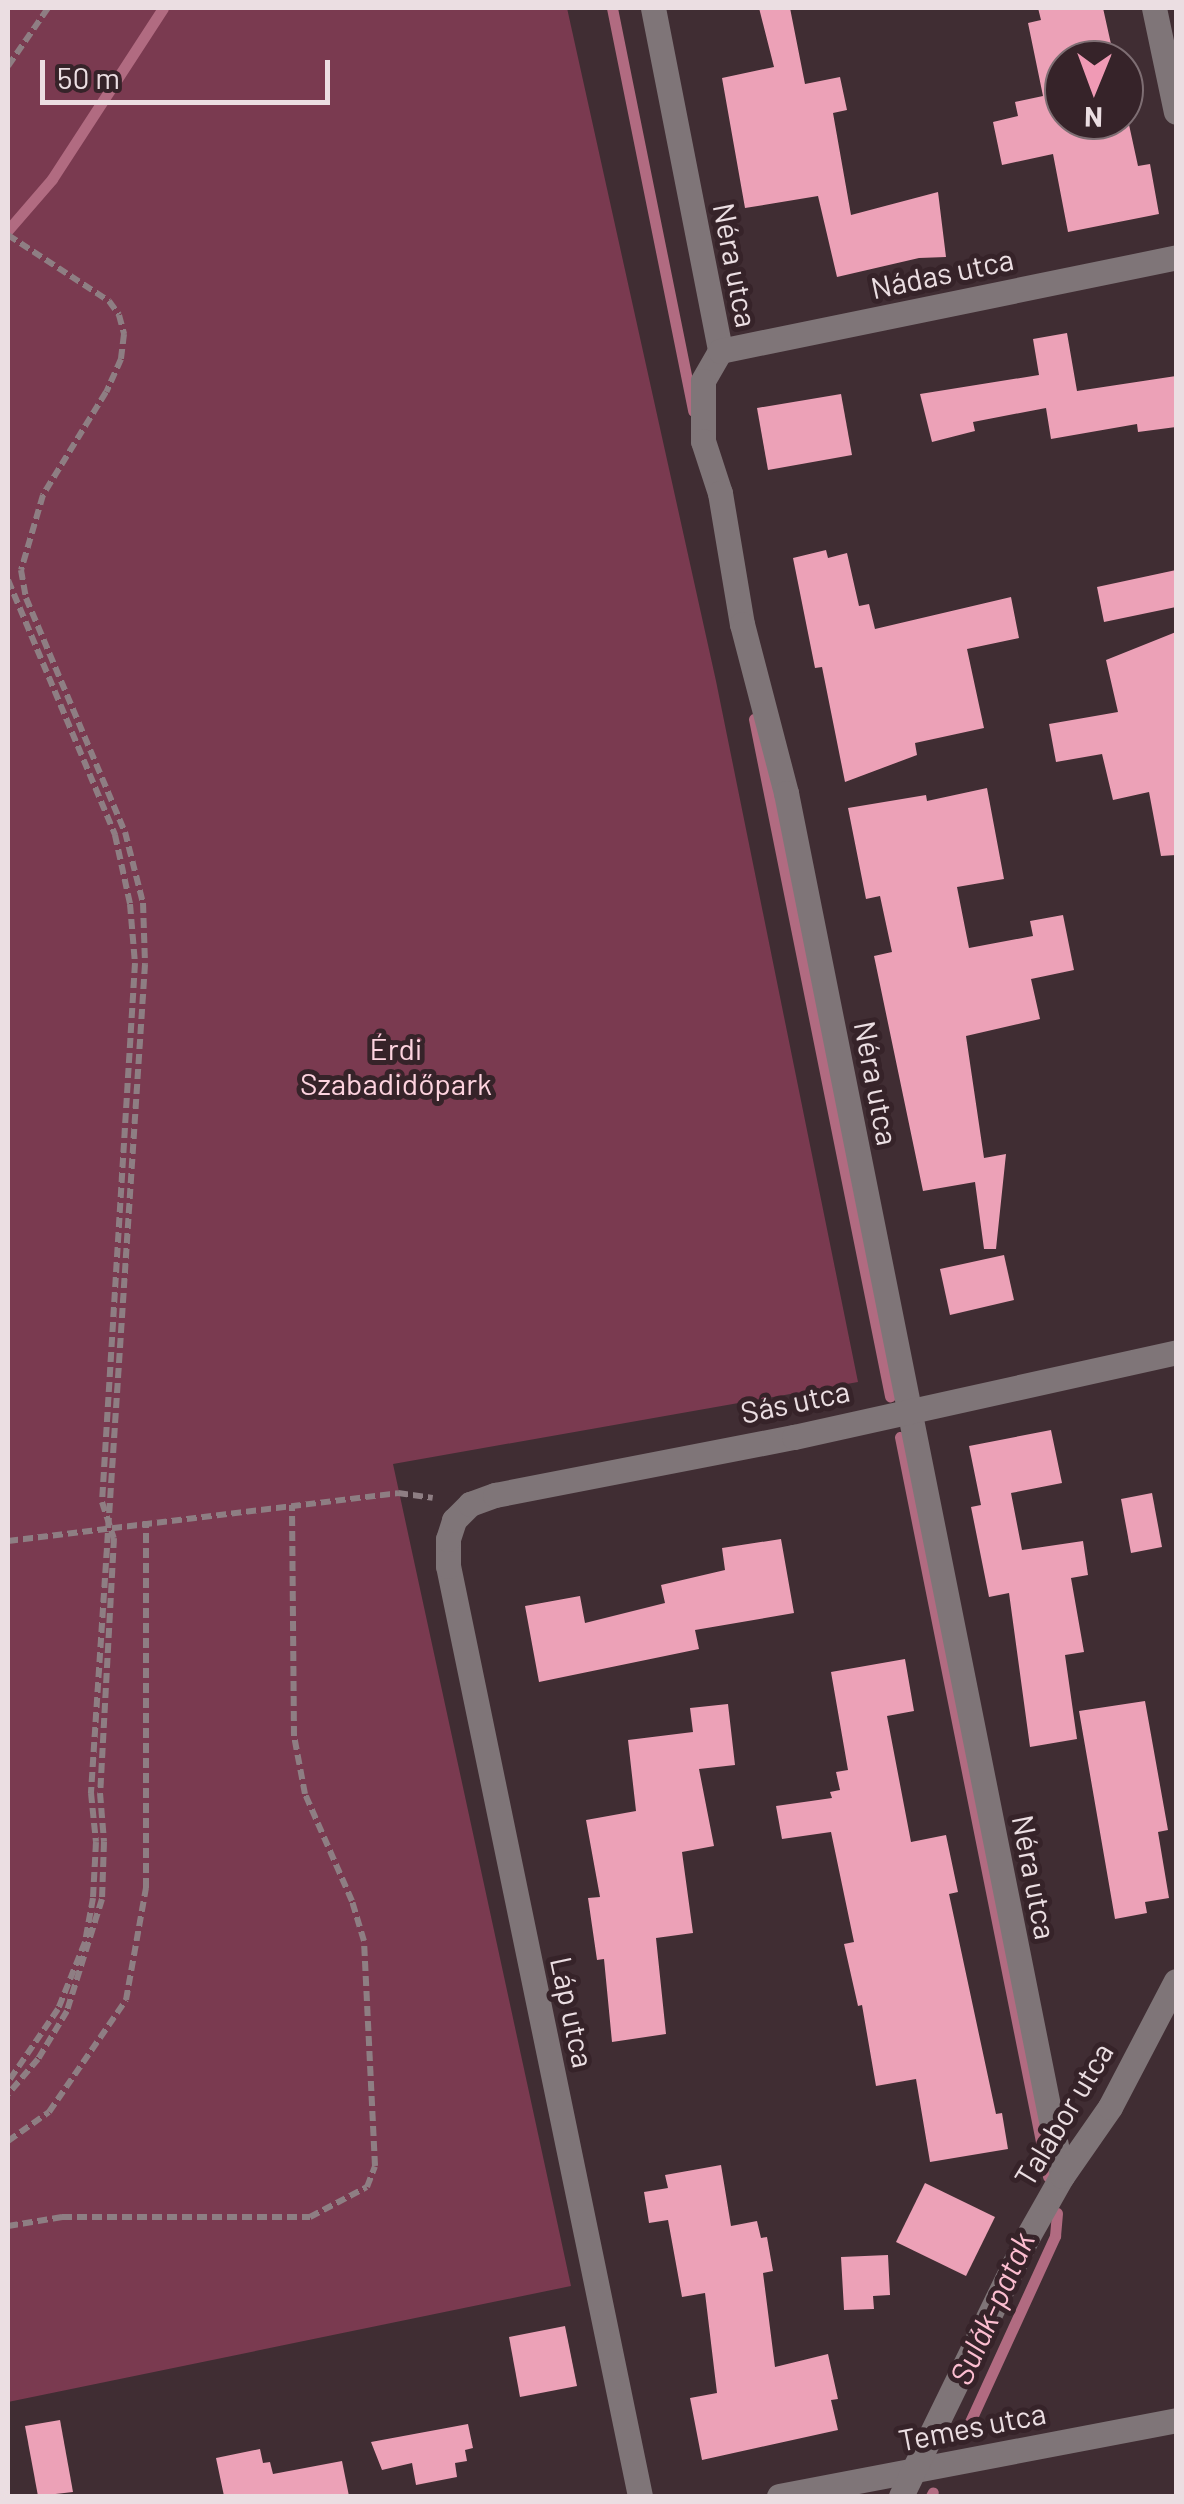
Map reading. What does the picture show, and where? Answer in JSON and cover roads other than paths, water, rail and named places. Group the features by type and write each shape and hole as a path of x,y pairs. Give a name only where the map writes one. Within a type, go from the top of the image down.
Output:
{"street":[{"name":"Néra utca","path":"652,8 720,351 702,381 703,441 720,493 742,624 786,793 1062,2176"},
{"path":"1154,8 1176,112"},
{"name":"Nádas utca","path":"720,351 1176,257"},
{"name":"Sás utca","path":"448,1539 454,1520 470,1504 1176,1352"},
{"name":"Láp utca","path":"448,1539 448,1566 640,2496"},
{"name":"Talabor utca","path":"901,2496 1062,2176 1110,2108 1176,1981"},
{"name":"Temes utca","path":"780,2496 1176,2420"}],"waterway":[{"name":"Sulák-patak","path":"8,230 52,179 163,8"},
{"path":"612,8 693,411"},
{"path":"754,719 890,1396"},
{"path":"900,1437 1048,2176"},
{"name":"Sulák-patak","path":"969,2424 1055,2236 1057,2213"},
{"name":"Sulák-patak","path":"931,2496 933,2492"}],"park label":[{"name":"Érdi Szabadidőpark","path":"396,1065"}]}
